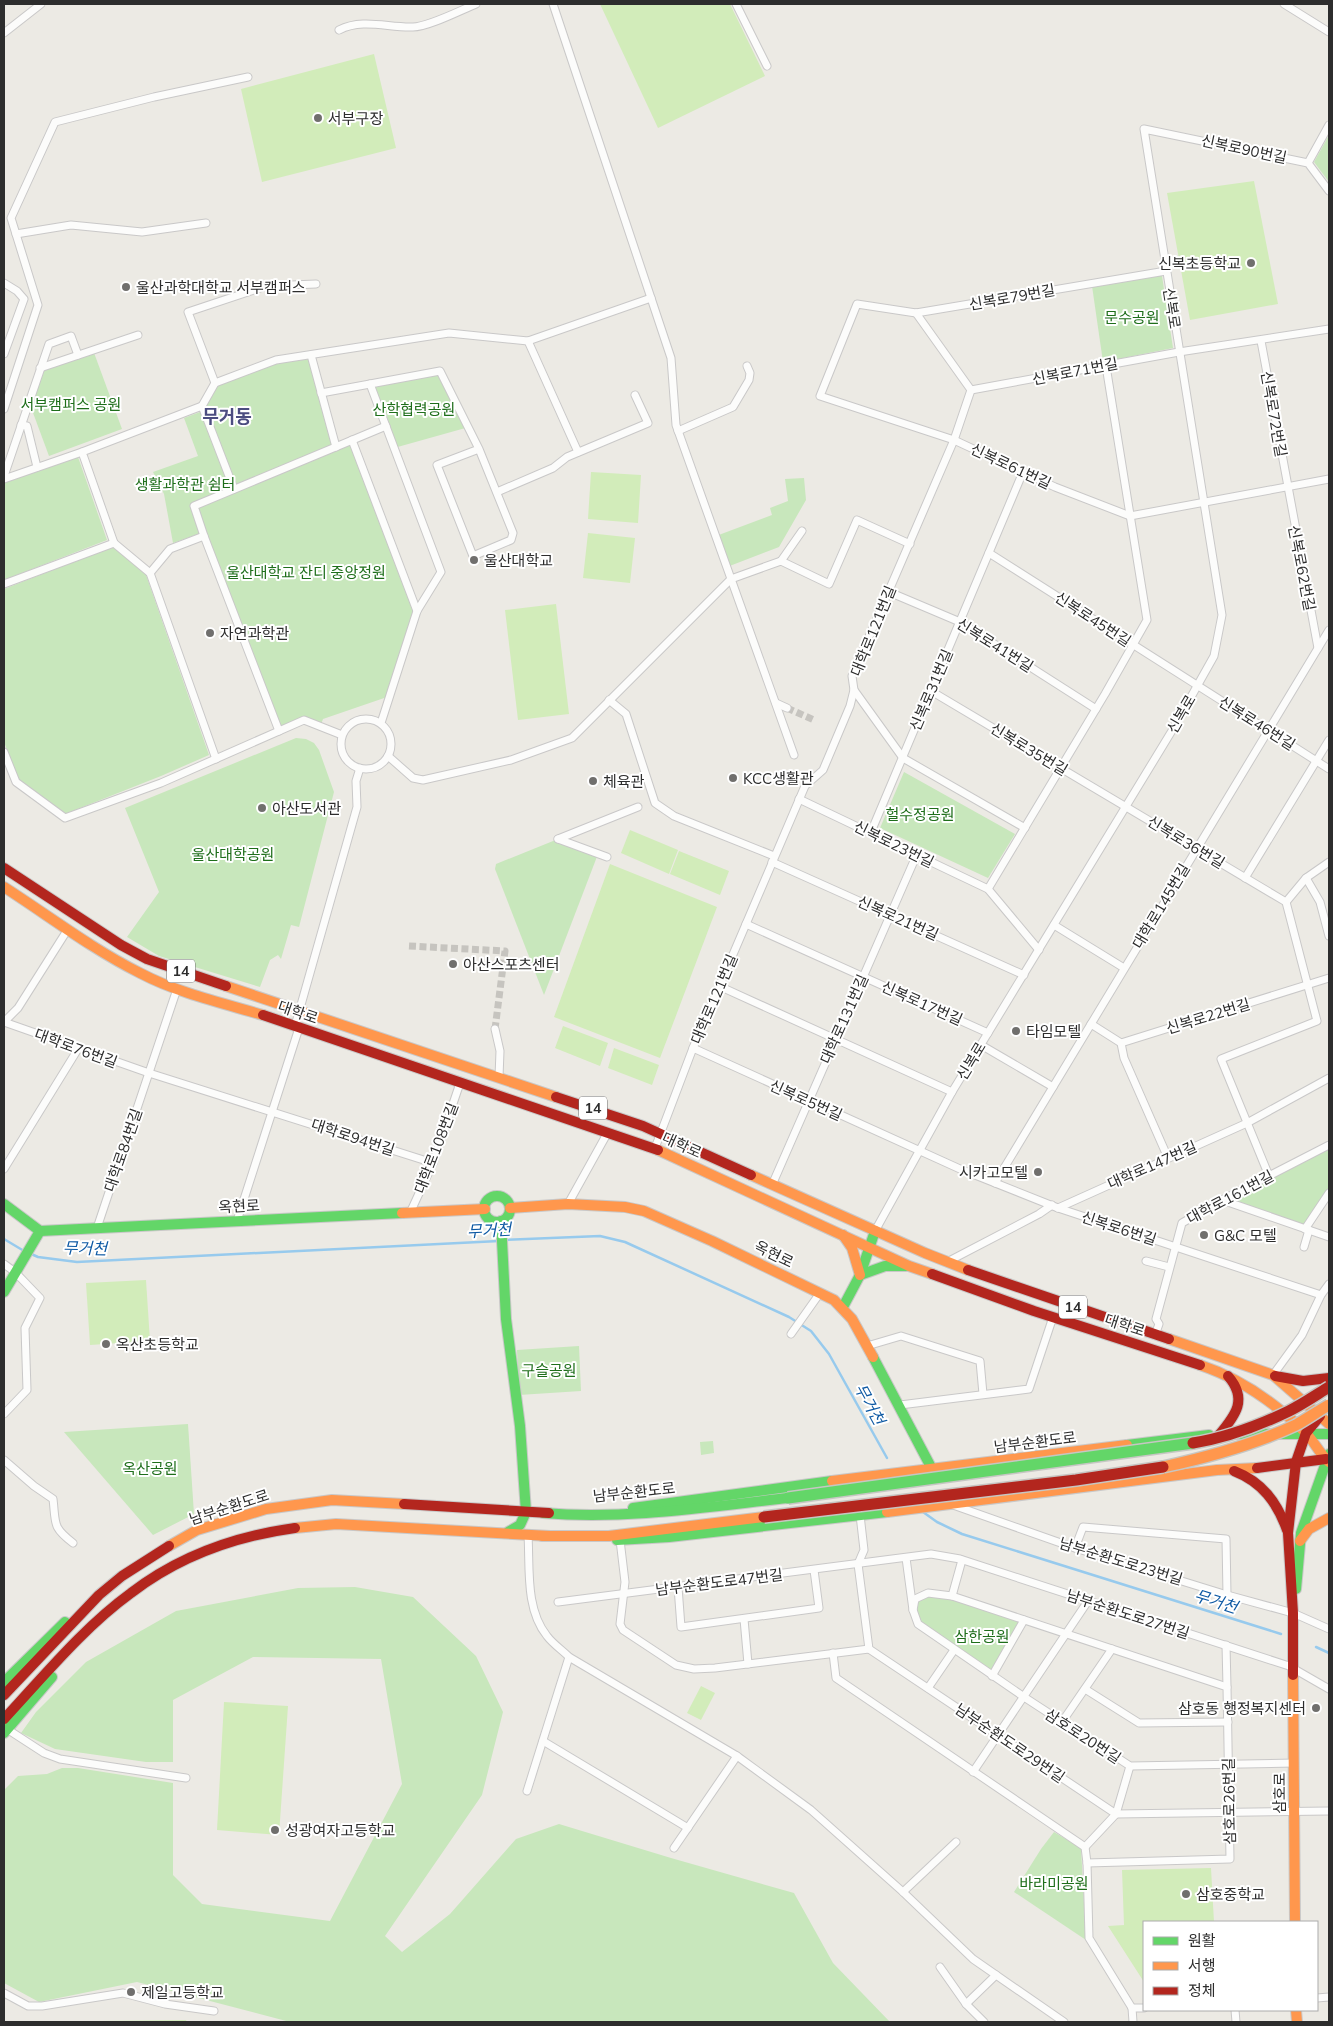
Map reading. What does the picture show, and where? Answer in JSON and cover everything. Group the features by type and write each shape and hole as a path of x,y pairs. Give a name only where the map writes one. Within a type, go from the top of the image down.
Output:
{"main road":[{"name":"대학로","path":"4,868 113,940 138,954 182,972 611,1114 661,1133 947,1262 1273,1376 1329,1424"},
{"name":"대학로","path":"4,888 134,970 177,989 297,1027 655,1148 909,1266 1226,1375 1252,1388 1306,1433 1328,1458"},
{"path":"230,1005 247,1008 255,1004 250,997 235,989"},
{"path":"365,1050 346,1040 344,1034 348,1030 353,1030 371,1034"},
{"path":"501,1225 490,1219 485,1209 487,1201 495,1196 503,1197 507,1200 510,1208 508,1216 501,1225 502,1251 506,1319 520,1426 526,1512 519,1528 506,1533"},
{"path":"4,1204 40,1231 4,1292"},
{"name":"옥현로","path":"510,1208 568,1204 644,1211 704,1237 820,1293 843,1307 900,1405 932,1469"},
{"name":"옥현로","path":"40,1231 485,1209"},
{"path":"843,1307 860,1275 875,1231"},
{"path":"843,1235 852,1248 860,1275"},
{"path":"860,1275 885,1266 909,1266"},
{"path":"1219,1434 1233,1419 1238,1405 1236,1386 1226,1375"},
{"path":"1273,1376 1303,1381 1329,1378"},
{"path":"543,1513 578,1516 627,1515 788,1498 1153,1450 1206,1441 1289,1411 1329,1387"},
{"path":"1293,1613 1288,1533 1296,1462 1306,1433 1320,1416 1329,1400"},
{"path":"542,1536 618,1535 1068,1481 1186,1461 1227,1451 1297,1424 1329,1405"},
{"name":"남부순환도로","path":"4,1695 99,1595 144,1560 197,1530 266,1509 332,1500 543,1513 602,1512 1219,1434 1329,1434"},
{"path":"5,1727 91,1633 132,1592 154,1578 204,1552 243,1538 305,1525 336,1524 506,1533 592,1540 669,1537 1225,1470 1250,1469 1328,1458 1304,1521 1293,1613"},
{"path":"1225,1470 1244,1475 1266,1491 1274,1500 1288,1533"},
{"path":"1300,1542 1309,1529 1329,1518"},
{"path":"4,1682 78,1610 122,1576"},
{"name":"삼호로","path":"1293,1613 1295,1921"}],"street":[{"path":"4,33 41,4"},
{"path":"339,30 349,25 369,24 414,27 476,4"},
{"path":"553,4 671,358 676,425 794,755"},
{"path":"736,4 767,66"},
{"path":"1284,4 1329,32"},
{"path":"4,409 38,305 11,218 55,122 154,97 248,77"},
{"path":"1308,163 1329,125"},
{"name":"신복로90번길","path":"1144,129 1308,163 1329,191"},
{"name":"신복로","path":"875,1231 952,1092 1126,807 1214,656 1222,615 1144,129"},
{"path":"16,234 71,225 142,232 206,223"},
{"name":"신복로79번길","path":"820,396 857,304 916,313 1166,271"},
{"path":"4,283 16,291 24,300 4,354"},
{"path":"215,383 188,312 266,286 316,284"},
{"path":"4,477 82,452 202,406 215,383 276,360 449,333 528,341 651,298"},
{"path":"916,313 971,390"},
{"path":"1179,352 1261,341 1329,329"},
{"path":"40,368 138,335"},
{"path":"4,477 49,344 70,336 78,355"},
{"path":"528,341 578,452"},
{"name":"신복로72번길","path":"1261,341 1288,487"},
{"name":"신복로71번길","path":"971,390 1179,352"},
{"path":"311,355 336,447"},
{"path":"678,431 733,407 749,380 750,372 747,366"},
{"path":"988,889 1096,710 1147,620 1106,366"},
{"path":"321,393 440,371 479,448 513,533 511,540 473,556 437,465 479,448"},
{"path":"370,384 441,572 417,611 381,723"},
{"name":"대학로121번길","path":"655,1148 693,1048 799,799 805,786 823,770 850,706 854,690 852,676 954,440 971,390"},
{"path":"497,492 553,468 567,457 648,423 635,395"},
{"name":"신복로61번길","path":"820,396 954,440 1024,472 1130,516"},
{"path":"202,406 234,489"},
{"path":"21,425 27,426 37,467"},
{"path":"279,731 194,506 386,426"},
{"path":"352,440 417,611"},
{"path":"82,452 114,543 150,573 216,759"},
{"name":"신복로31번길","path":"903,758 1024,472"},
{"path":"1130,516 1329,479"},
{"name":"신복로62번길","path":"1288,487 1318,648"},
{"path":"782,561 829,584 857,520 910,544"},
{"path":"388,756 413,778 423,780 511,760 572,738 731,579 782,561 802,531"},
{"path":"150,573 170,549 204,536"},
{"path":"4,584 114,543"},
{"name":"신복로45번길","path":"989,553 1198,686"},
{"name":"신복로41번길","path":"889,592 960,622 1096,710"},
{"name":"대학로145번길","path":"995,1183 1329,630"},
{"name":"신복로46번길","path":"1198,686 1329,769"},
{"name":"신복로31번길","path":"854,690 903,758 1025,828"},
{"name":"신복로35번길","path":"931,691 1126,807"},
{"name":"신복로21번길","path":"609,700 626,714 655,804 674,816 773,859 890,915 1024,975"},
{"path":"776,702 787,708"},
{"path":"366,718 381,723 388,730 391,738 392,746 388,756 380,766 372,768 360,768 350,763 344,756 341,748 342,735 350,724 366,718"},
{"path":"4,752 16,782 65,818 161,783 304,720 342,735"},
{"path":"1245,878 1329,740"},
{"path":"871,832 903,758"},
{"path":"237,1221 297,1027 300,1010 357,807 356,781 360,768"},
{"name":"신복로23번길","path":"799,799 988,889 1039,950"},
{"path":"607,857 558,839 638,807"},
{"name":"신복로36번길","path":"1126,807 1286,902"},
{"name":"대학로131번길","path":"772,1184 917,854"},
{"path":"1269,1176 1221,1059 1317,1021 1286,902 1306,878 1329,862"},
{"path":"1306,878 1320,902 1329,936"},
{"name":"신복로17번길","path":"746,924 988,1033"},
{"path":"1054,925 1124,968"},
{"name":"대학로76번길","path":"68,929 18,1008 4,1022 149,1073"},
{"name":"신복로22번길","path":"1121,1043 1329,978"},
{"path":"720,986 952,1092"},
{"name":"대학로84번길","path":"97,1228 177,989"},
{"path":"1091,1024 1121,1043 1124,1058 1168,1158"},
{"path":"495,1029 500,1051 499,1077"},
{"path":"981,1045 1053,1087"},
{"name":"신복로5번길","path":"693,1048 919,1151"},
{"path":"4,1169 78,1049"},
{"path":"149,1073 272,1112"},
{"name":"대학로147번길","path":"947,1262 1055,1206 1247,1123 1329,1078"},
{"name":"대학로108번길","path":"410,1213 433,1163 460,1083"},
{"name":"대학로94번길","path":"272,1112 433,1163"},
{"path":"568,1204 608,1132"},
{"name":"대학로161번길","path":"1155,1335 1158,1324 1156,1319 1182,1223 1222,1200 1329,1146"},
{"name":"신복로6번길","path":"919,1151 1055,1206 1321,1295"},
{"path":"1304,1247 1307,1230 1329,1193"},
{"path":"1222,1200 1329,1237"},
{"path":"1146,1261 1169,1267"},
{"path":"4,1264 15,1272 40,1298 25,1328 27,1390 4,1414"},
{"path":"1273,1376 1302,1336 1321,1295 1329,1284"},
{"path":"791,1334 820,1293"},
{"path":"900,1405 1029,1389 1053,1317"},
{"path":"867,1346 901,1336 980,1361 983,1394"},
{"path":"4,1460 34,1486 53,1499 59,1532 73,1543"},
{"name":"남부순환도로23번길","path":"950,1504 1075,1548 1293,1613 1329,1629"},
{"path":"620,1540 624,1594 620,1624 623,1630 676,1665 694,1669 748,1664 869,1648 858,1564 864,1550 860,1515"},
{"path":"1075,1548 1083,1527 1226,1538 1227,1594"},
{"path":"528,1535 531,1592 535,1613 546,1636 569,1657 737,1756 811,1810 904,1892 973,1959 1063,2022"},
{"name":"남부순환도로27번길","path":"906,1558 931,1554 962,1560 1293,1666 1329,1688"},
{"name":"남부순환도로47번길","path":"558,1602 906,1558"},
{"name":"삼호로20번길","path":"906,1558 913,1610 918,1624 1024,1698 1130,1766 1294,1763"},
{"path":"952,1596 962,1560"},
{"path":"678,1587 682,1627 819,1608 814,1570"},
{"path":"913,1610 915,1599 928,1593 952,1596 1227,1687"},
{"path":"973,1772 1088,1601"},
{"path":"744,1619 748,1664"},
{"path":"992,1676 1024,1620"},
{"name":"삼호로26번길","path":"1087,1863 1230,1859 1226,1645"},
{"name":"남부순환도로29번길","path":"869,1648 1116,1814"},
{"path":"1062,1722 1112,1649"},
{"path":"928,1688 954,1650"},
{"path":"833,1653 836,1678 1085,1847 1090,1938 1132,2008 1133,2022"},
{"path":"527,1791 569,1657"},
{"path":"1085,1689 1139,1724 1228,1722"},
{"path":"5,1727 44,1753 60,1759 186,1778"},
{"path":"543,1741 688,1828"},
{"path":"674,1848 737,1756"},
{"path":"1085,1847 1116,1814 1130,1766"},
{"path":"1116,1814 1329,1811"},
{"path":"904,1892 956,1842"},
{"path":"940,1967 966,2004 984,2022"},
{"path":"966,2004 996,1975"},
{"path":"4,1994 28,2006 42,2006 123,1993 165,2004 214,2011"},
{"path":"1132,2008 1143,2008"}],"green space":[{"path":"600,4 730,4 765,76 658,128"},
{"name":"서부구장","path":"374,54 396,148 262,182 241,89"},
{"path":"1329,135 1329,182 1314,162"},
{"path":"1254,181 1278,304 1190,320 1167,193"},
{"name":"문수공원","path":"1157,275 1162,276 1173,348 1103,362 1092,286"},
{"name":"서부캠퍼스 공원","path":"93,350 122,429 49,456 29,402 40,368"},
{"path":"310,359 333,446 237,486 204,406 217,386 278,363"},
{"name":"산학협력공원","path":"440,371 469,427 394,448 370,384"},
{"name":"생활과학관 쉼터","path":"200,412 231,488 192,505 201,533 173,543 164,494 153,472 198,456 184,418"},
{"name":"울산대학교 잔디 중앙정원","path":"352,440 417,611 390,696 323,719 320,727 304,720 279,731 194,506"},
{"path":"78,457 107,540 4,580 4,483"},
{"path":"591,472 641,475 638,523 588,519"},
{"path":"804,478 806,500 779,547 727,567 716,536 772,515 770,508 788,501 785,479"},
{"path":"588,533 635,538 630,583 583,578"},
{"path":"114,546 145,572 209,755 65,814 18,779 4,742 4,589"},
{"path":"556,604 569,714 518,720 505,610"},
{"name":"울산대학공원","path":"296,738 306,739 314,743 319,750 334,792 299,927 291,925 281,959 278,955 270,960 260,987 159,956 127,937 159,892 125,808"},
{"name":"헐수정공원","path":"904,772 1015,834 988,878 880,828"},
{"path":"630,830 678,850 669,874 621,853"},
{"path":"558,839 598,854 544,995 495,869 496,864"},
{"path":"679,851 729,871 720,895 670,874"},
{"path":"610,864 717,907 660,1058 554,1017"},
{"path":"563,1026 608,1043 600,1066 555,1048"},
{"path":"614,1048 659,1065 652,1085 608,1068"},
{"path":"1329,1145 1329,1193 1305,1229 1222,1200"},
{"path":"146,1280 150,1341 90,1345 86,1283"},
{"name":"구슬공원","path":"579,1346 581,1391 519,1395 517,1350"},
{"name":"옥산공원","path":"188,1424 194,1514 153,1535 64,1432"},
{"path":"713,1441 714,1453 701,1455 700,1442"},
{"path":"355,1587 413,1597 476,1656 503,1712 482,1795 385,1936 402,1952 450,1914 516,1839 559,1824 794,1893 833,1963 890,2022 290,2022 137,1982 39,2002 4,1983 4,1790 18,1776 47,1774 62,1768 78,1768 173,1783 173,1875 202,1904 330,1921 402,1784 381,1659 253,1657 173,1700 173,1762 146,1762 55,1749 21,1733 36,1712 86,1662 176,1611 298,1588"},
{"name":"삼한공원","path":"928,1593 952,1596 1024,1620 992,1676 918,1624 915,1599"},
{"path":"701,1686 715,1693 701,1720 687,1713"},
{"path":"224,1702 288,1706 279,1835 217,1830"},
{"name":"바라미공원","path":"1054,1832 1081,1848 1086,1940 1014,1892"},
{"path":"1211,1868 1214,1921 1143,1921 1143,1980 1108,1926 1124,1925 1122,1870"},
{"path":"186,2020 187,2022 97,2021"}],"waterway":[{"name":"무거천","path":"505,1240 600,1236 625,1242 789,1317 811,1331 829,1354 887,1458"},
{"name":"무거천","path":"4,1239 24,1251"},
{"name":"무거천","path":"29,1253 38,1257 77,1262 499,1241"},
{"name":"무거천","path":"923,1512 937,1522 962,1534 1281,1634"},
{"name":"무거천","path":"1316,1647 1329,1653"}],"tunnel":[{"path":"787,708 814,720"},
{"path":"409,946 505,951 495,1029"}],"traffic: fast":[{"path":"497,1196 506,1200 510,1209 506,1218 497,1222 488,1218 484,1209 488,1200 497,1196"},
{"path":"4,1204 40,1231 402,1213"},
{"path":"501,1221 506,1319 520,1426 526,1512 520,1525 508,1532"},
{"path":"4,1292 40,1231"},
{"path":"843,1307 860,1275 875,1231"},
{"path":"860,1275 885,1266 906,1266"},
{"path":"873,1357 932,1469"},
{"path":"1236,1434 1329,1434"},
{"path":"1127,1445 1209,1435"},
{"path":"788,1498 1193,1443"},
{"path":"1296,1589 1301,1533 1329,1454"},
{"path":"633,1508 832,1481"},
{"path":"543,1513 574,1515 635,1514 788,1498"},
{"path":"617,1540 669,1537 887,1512"},
{"path":"4,1682 65,1622"},
{"path":"4,1733 52,1677"}],"traffic: slow":[{"path":"4,887 88,943 140,973 185,992 263,1015"},
{"path":"226,986 556,1097"},
{"path":"658,1150 909,1266 932,1274"},
{"path":"751,1175 925,1253 968,1270"},
{"path":"510,1208 568,1204 625,1207 644,1211 712,1241 834,1300 852,1319 873,1357"},
{"path":"402,1213 485,1209"},
{"path":"843,1235 852,1248 860,1275"},
{"path":"1169,1339 1273,1375 1329,1424"},
{"path":"1200,1365 1229,1377 1269,1401 1305,1432 1329,1462"},
{"path":"1163,1467 1214,1455 1264,1439 1296,1425 1329,1405"},
{"path":"832,1481 1127,1445"},
{"path":"887,1512 1217,1470 1257,1468"},
{"path":"169,1546 197,1530 266,1509 332,1500 404,1504"},
{"path":"542,1536 609,1536 764,1517"},
{"path":"1300,1541 1309,1529 1329,1518"},
{"path":"295,1528 336,1524 550,1536"},
{"path":"1293,1675 1295,1921"},
{"path":"1296,2011 1297,2022"}],"traffic: jam":[{"path":"4,868 121,945 147,959 226,986"},
{"path":"263,1015 658,1150"},
{"path":"556,1097 643,1126 751,1175"},
{"path":"968,1270 1169,1339"},
{"path":"932,1274 1034,1311 1200,1365"},
{"path":"1219,1435 1235,1414 1237,1407 1237,1392 1228,1376"},
{"path":"1275,1376 1303,1381 1329,1378"},
{"path":"1193,1443 1230,1434 1266,1421 1294,1408 1329,1387"},
{"path":"1293,1675 1293,1613 1288,1533 1296,1462 1306,1433 1320,1416"},
{"path":"1257,1468 1326,1459"},
{"path":"764,1517 1076,1480 1163,1467"},
{"path":"1234,1471 1253,1481 1267,1494 1287,1530"},
{"path":"404,1504 549,1513"},
{"path":"4,1719 80,1637 113,1607 149,1580 208,1550 251,1536 295,1528"},
{"path":"4,1695 99,1595 122,1576 169,1546"}],"place":[{"name":"서부구장","path":"318,118"},
{"name":"신복초등학교","path":"1251,263"},
{"name":"울산과학대학교 서부캠퍼스","path":"126,287"},
{"name":"울산대학교","path":"474,560"},
{"name":"자연과학관","path":"210,633"},
{"name":"KCC생활관","path":"733,778"},
{"name":"체육관","path":"593,781"},
{"name":"아산도서관","path":"262,808"},
{"name":"아산스포츠센터","path":"453,964"},
{"name":"타임모텔","path":"1016,1031"},
{"name":"시카고모텔","path":"1038,1172"},
{"name":"G&C 모텔","path":"1204,1235"},
{"name":"옥산초등학교","path":"106,1344"},
{"name":"삼호동 행정복지센터","path":"1316,1708"},
{"name":"성광여자고등학교","path":"275,1830"},
{"name":"삼호중학교","path":"1186,1894"},
{"name":"제일고등학교","path":"131,1992"}],"district":[{"name":"무거동","path":"227,416"}]}
